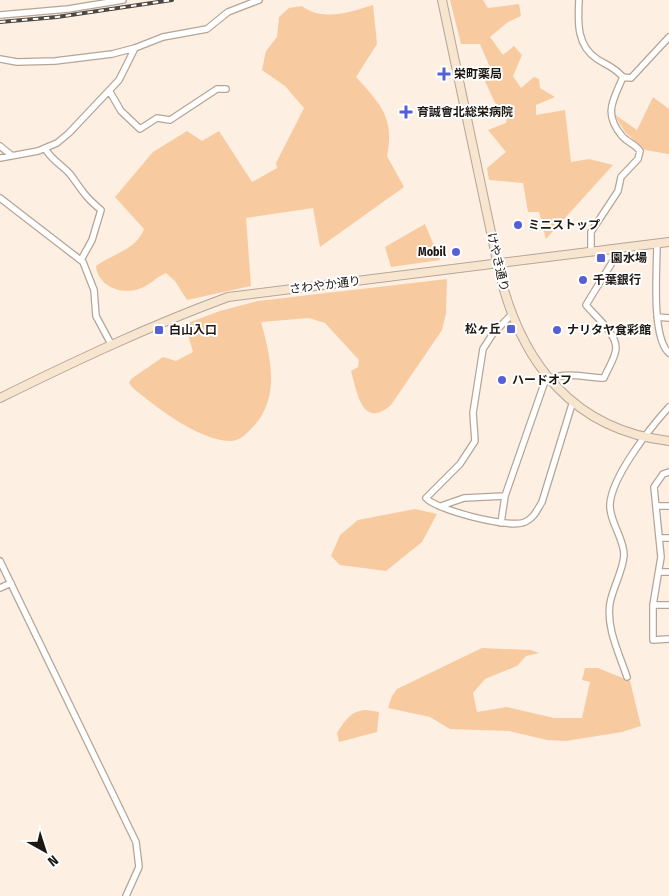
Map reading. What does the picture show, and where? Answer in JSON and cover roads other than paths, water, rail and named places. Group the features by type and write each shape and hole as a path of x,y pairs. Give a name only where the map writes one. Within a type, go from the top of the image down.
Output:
{"street":[{"path":"82,0 82,7"},
{"path":"0,15 82,7 123,0"},
{"path":"0,59 17,62 101,56 135,48 163,37 207,28 228,12 259,0"},
{"name":"けやき通り","path":"442,0 498,264 511,314 524,341 548,379 573,402 594,417 643,438 669,441"},
{"path":"579,0 578,26 584,44 597,59 612,66 623,77 631,78 669,36"},
{"path":"0,158 46,148 69,133 110,92 125,72 135,48"},
{"path":"591,252 590,232 618,191 621,177 638,159 640,151 622,137 610,115 611,105 623,77"},
{"path":"110,92 121,111 140,129 157,118 170,120 217,89 226,89"},
{"path":"0,146 11,155"},
{"path":"46,148 48,154 70,175 86,198 101,210 92,240 81,260"},
{"path":"0,198 81,260 94,290 96,316 110,344"},
{"name":"さわやか通り","path":"0,398 110,344 228,297 669,242"},
{"path":"657,244 657,317 664,347 669,353"},
{"path":"501,523 505,496 540,393 548,379 556,375 604,378 616,350 615,344 605,328 586,305 616,256 618,249"},
{"path":"511,314 492,335 483,349 473,413 475,441 460,464 426,498 440,506 501,523 515,525 525,522 534,515 542,502 573,402"},
{"path":"657,317 669,318"},
{"path":"627,677 609,617 610,602 624,558 623,547 610,504 618,482 643,438 669,407"},
{"path":"669,472 663,474 654,487 660,538 659,572 653,605 653,640 669,639"},
{"path":"440,506 464,498 505,496"},
{"path":"656,506 669,506"},
{"path":"660,538 669,538"},
{"path":"0,561 136,842 139,866 126,896"},
{"path":"659,572 669,572"},
{"path":"0,588 11,584"},
{"path":"653,605 669,605"}],"railway":[{"path":"0,22 57,17 172,0"}],"place":[{"name":"栄町薬局","path":"444,74"},
{"name":"育誠會北総栄病院","path":"406,112"},
{"name":"ミニストップ","path":"518,225"},
{"name":"Mobil","path":"456,252"},
{"name":"園水場","path":"601,258"},
{"name":"千葉銀行","path":"583,280"},
{"name":"松ヶ丘","path":"511,329"},
{"name":"白山入口","path":"159,330"},
{"name":"ナリタヤ食彩館","path":"557,330"},
{"name":"ハードオフ","path":"502,380"}]}
